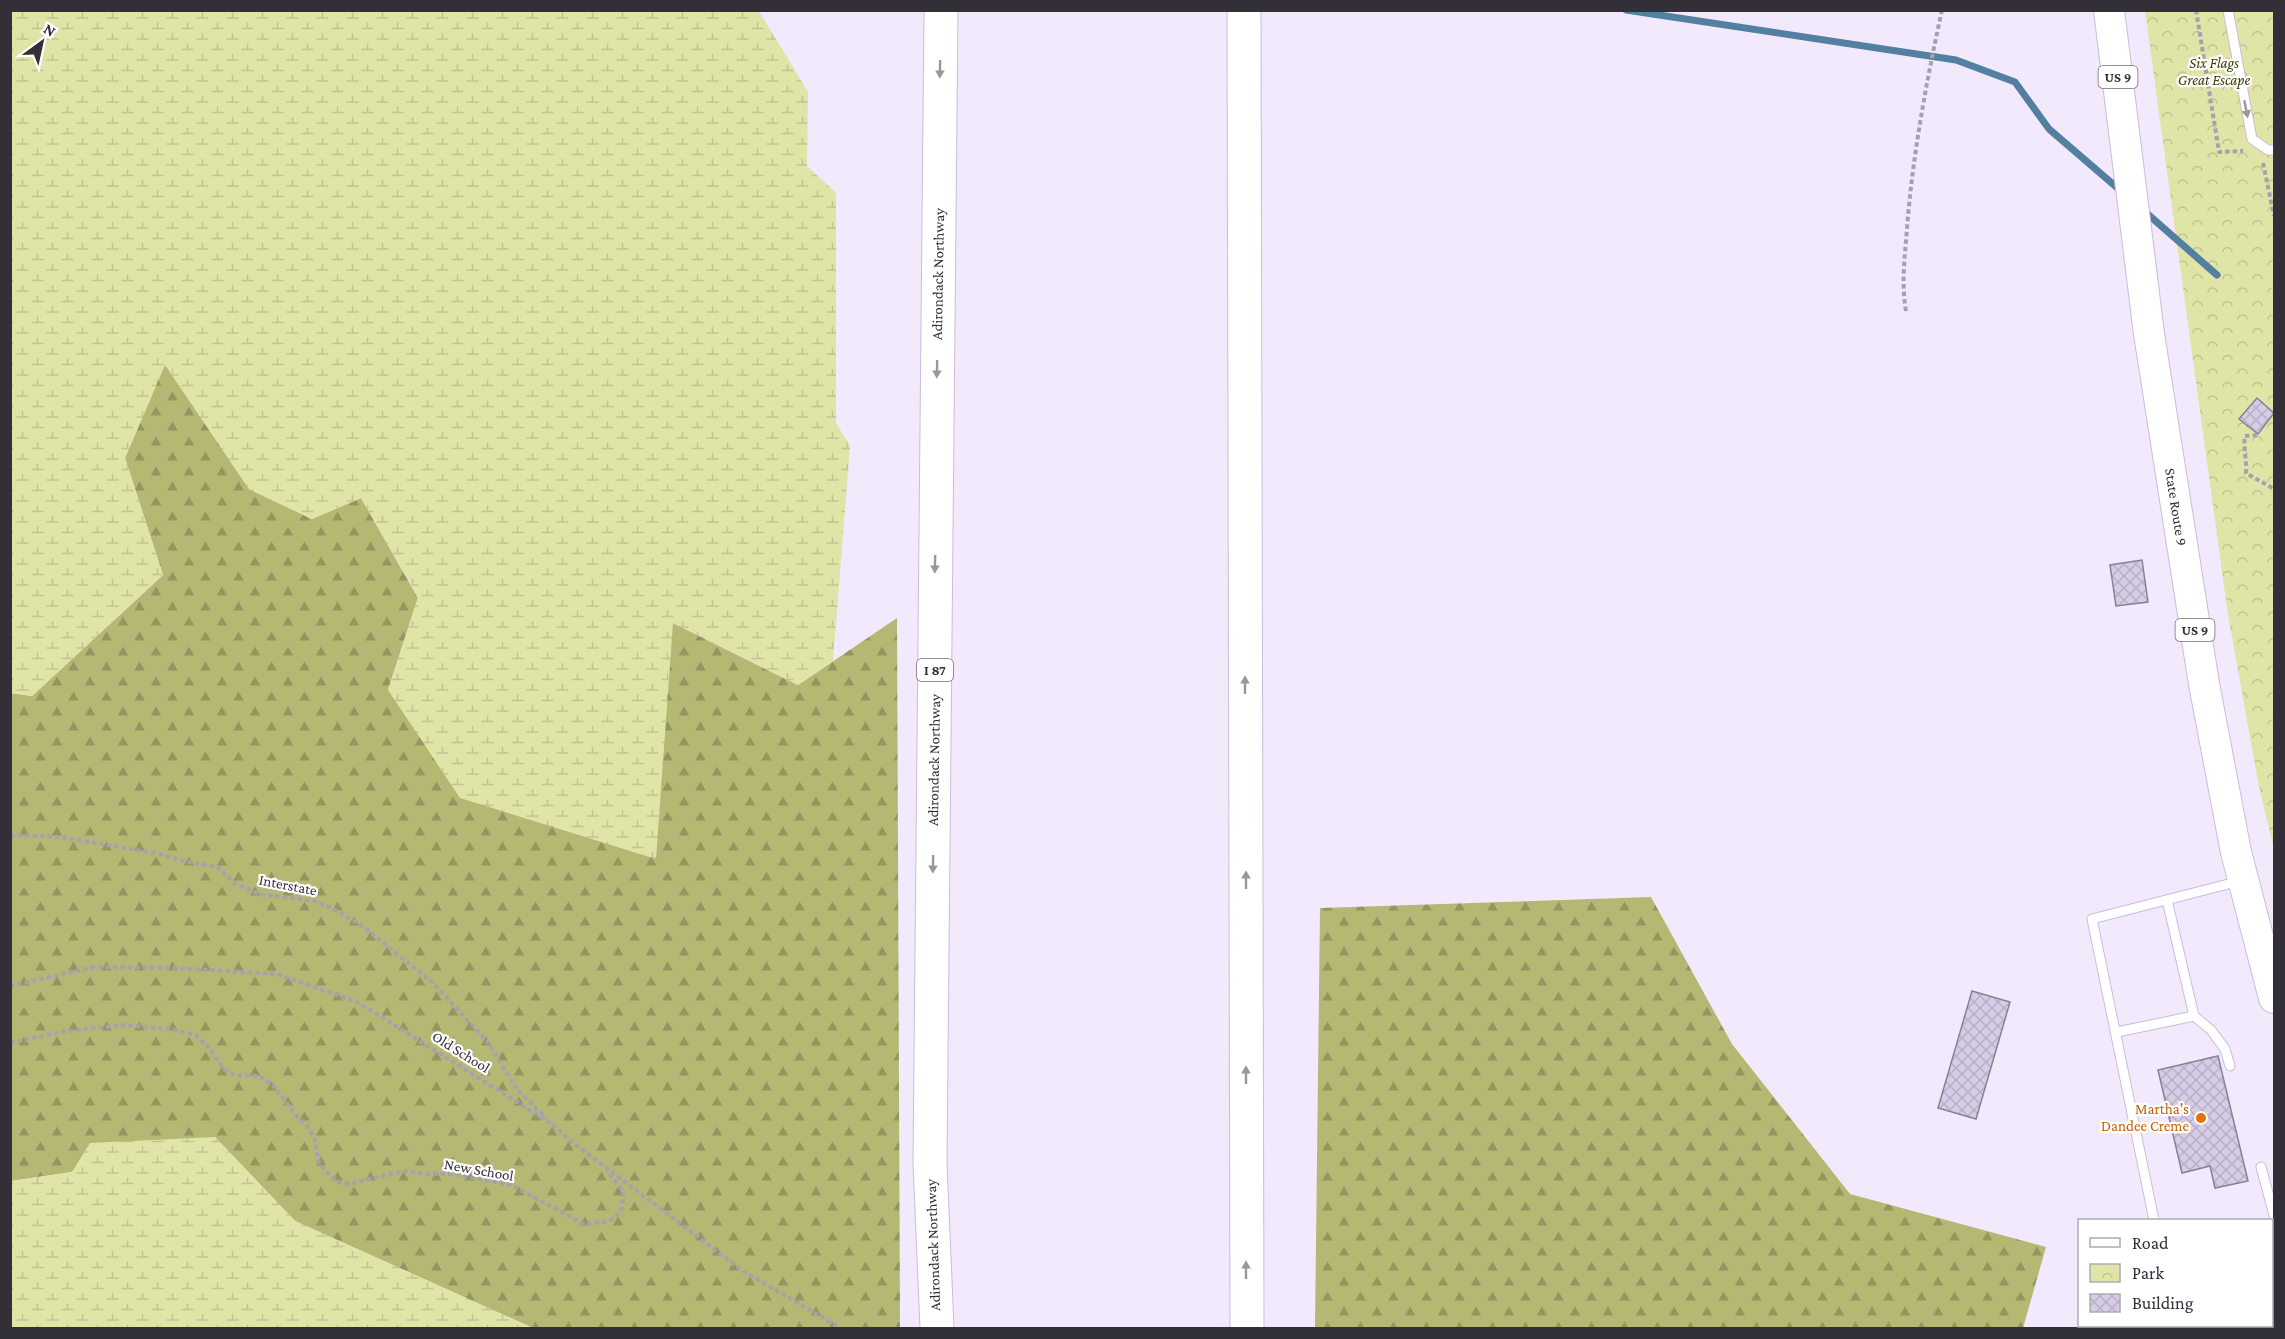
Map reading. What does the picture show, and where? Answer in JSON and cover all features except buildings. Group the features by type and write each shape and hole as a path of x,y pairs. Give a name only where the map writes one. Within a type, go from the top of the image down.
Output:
{"highway":[{"name":"Adirondack Northway","path":"936,1329 930,1162 940,10"},
{"path":"1244,10 1246,1329"}],"main road":[{"name":"State Route 9","path":"2109,10 2149,334 2204,684 2244,880 2274,998"}],"lane":[{"path":"2228,10 2252,139 2268,150 2274,150"},
{"path":"2154,1219 2092,919 2244,880"},
{"path":"2167,900 2194,1016 2211,1030 2225,1049 2230,1066"},
{"path":"2117,1032 2194,1016"},
{"path":"2261,1167 2274,1215"}],"path":[{"path":"1906,310 1902,290 1910,186 1927,77 1942,10"},
{"path":"2196,10 2219,152"},
{"path":"2262,162 2274,216"},
{"path":"2257,435 2246,436 2244,443 2246,473 2274,489"},
{"name":"Interstate","path":"10,835 60,837 155,853 187,862 218,867 234,883 259,894 315,901 334,910 361,925 433,983 487,1041 517,1089 552,1124"},
{"name":"Old School","path":"10,986 94,967 176,968 277,974 359,1002 552,1124 743,1270 835,1325 837,1329"},
{"name":"New School","path":"10,1043 60,1032 123,1025 169,1029 195,1035 209,1048 225,1070 234,1075 259,1076 272,1084 307,1126 315,1140 320,1163 338,1182 350,1184 403,1171 452,1174 511,1185 584,1224 606,1222 619,1214 622,1208 623,1191 593,1157"}],"green space":[{"path":"11,10 759,11 808,92 807,166 836,193 836,423 850,446 833,661 798,685 673,623 656,859 460,798 388,690 418,597 361,498 312,519 249,489 165,365 125,458 163,575 32,696 11,693"},
{"name":"Six Flags Great Escape","path":"2145,11 2274,11 2274,849 2259,787 2228,615"},
{"path":"165,364 249,489 312,519 361,498 418,598 388,690 673,623 798,685 897,618 900,1328 533,1328 295,1221 215,1137 72,1172 11,1181 10,693 32,696 163,575 125,458"},
{"path":"1651,897 1732,1044 1850,1194 2046,1247 2023,1328 1315,1328 1320,908"},
{"path":"215,1137 295,1221 533,1328 11,1328 11,1181 72,1172 90,1143"}],"waterway":[{"path":"1626,10 1956,60 2015,82 2049,129 2121,191"},
{"path":"2143,210 2217,275"}],"place":[{"name":"Martha's Dandee Creme","path":"2201,1118"}]}
